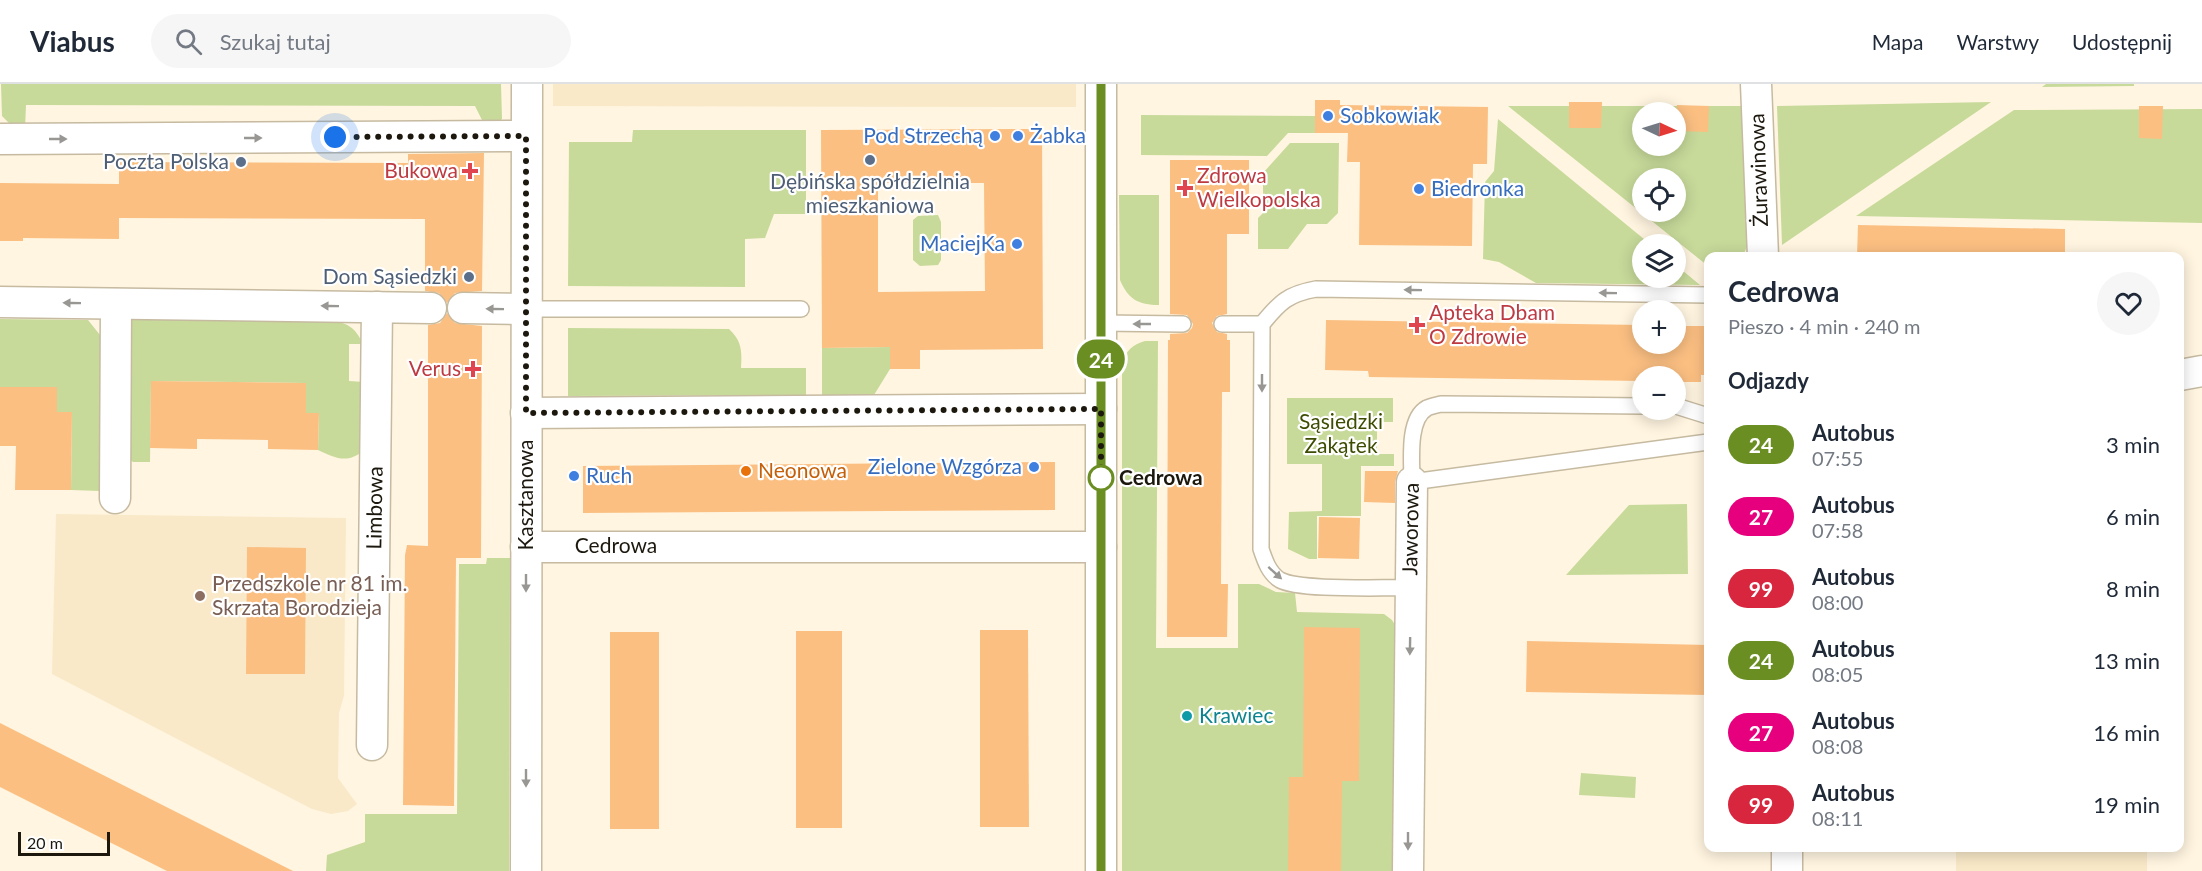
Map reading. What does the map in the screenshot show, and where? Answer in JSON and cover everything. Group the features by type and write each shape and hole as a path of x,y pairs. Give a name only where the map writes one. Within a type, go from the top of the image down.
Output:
{"street":[{"name":"Kasztanowa","path":"526,871 527,84"},
{"path":"1101,84 1101,871"},
{"name":"Żurawinowa","path":"1756,84 1763,252"},
{"path":"0,140 526,136"},
{"path":"0,302 431,308"},
{"path":"115,498 116,304"},
{"name":"Limbowa","path":"372,745 377,307"},
{"path":"463,308 526,309"},
{"path":"2184,374 2202,371"},
{"path":"526,413 1101,409"},
{"name":"Jaworowa","path":"1408,871 1412,482"},
{"name":"Cedrowa","path":"526,547 1101,547"},
{"path":"1786,852 1787,871"}],"lane":[{"path":"1410,588 1301,585 1280,580 1266,566 1261,549 1262,324 1274,310 1296,292 1316,289 1704,295"},
{"path":"526,309 801,309"},
{"path":"1101,323 1183,324"},
{"path":"1222,324 1262,324"},
{"name":"Jaworowa","path":"1412,482 1413,431 1416,418 1426,408 1441,404 1632,406"},
{"path":"1686,409 1704,415"},
{"path":"1412,482 1704,443"}],"shaded area":[{"path":"553,84 1076,84 1076,107 553,106"},
{"name":"Przedszkole nr 81 im. Skrzata Borodzieja","path":"56,514 346,518 344,696 339,713 338,778 357,804 348,811 331,814 312,809 52,674"},
{"path":"1956,852 2147,852 2147,871 1956,871"}],"green space":[{"path":"1,84 501,84 502,119 495,124 485,126 475,106 26,105 25,129 15,129 2,116"},
{"path":"2046,84 2134,84 2134,86 2042,87"},
{"path":"1991,102 1782,245 1777,106"},
{"path":"1508,106 1632,106 1632,156 1686,156 1686,106 1741,106 1751,227 1750,239 1745,252 1704,252 1704,263 1686,248 1686,234 1668,234 1653,222 1686,222 1686,168 1632,168 1632,205"},
{"path":"2202,109 2202,223 1856,216 2014,110"},
{"path":"1141,115 1315,116 1315,133 1288,133 1267,156 1141,155"},
{"path":"1498,119 1638,234 1632,234 1632,284 1536,283 1499,262 1483,259 1485,182 1494,171"},
{"path":"633,130 806,130 806,214 774,214 765,238 745,239 745,287 568,286 569,142 632,142"},
{"path":"1290,143 1339,143 1338,213 1327,224 1307,224 1288,249 1258,249 1258,218 1263,213 1263,173"},
{"path":"1119,195 1159,195 1159,305 1145,304 1135,300 1120,280"},
{"path":"938,215 941,222 941,260 938,265 920,266 913,260 913,220 918,216"},
{"path":"1686,273 1700,285 1686,285"},
{"path":"133,318 331,320 347,325 354,330 363,344 349,344 349,381 364,382 363,451 346,459 318,450 319,413 306,413 306,383 151,381 150,462 133,462 125,455 125,325"},
{"path":"0,319 88,320 100,335 100,491 71,490 72,413 57,412 57,388 0,387"},
{"path":"568,328 729,329 740,347 741,368 806,368 806,395 568,396"},
{"path":"1145,341 1158,341 1156,648 1238,648 1238,584 1259,584 1276,592 1295,593 1297,612 1384,614 1392,620 1400,633 1397,871 1122,871 1122,362 1130,348"},
{"path":"890,347 890,369 874,395 822,395 822,348"},
{"name":"Sąsiedzki Zakątek","path":"1287,398 1393,398 1393,422 1377,422 1377,454 1394,454 1394,466 1361,466 1361,516 1317,516 1317,559 1309,559 1288,549 1289,512 1322,511 1322,464 1287,464"},
{"path":"1687,504 1688,574 1566,575 1629,505"},
{"path":"487,558 510,558 509,871 326,871 327,855 365,842 365,814 457,814 459,564 486,564"},
{"path":"1581,773 1636,777 1635,798 1579,795"}],"building":[{"path":"1315,100 1340,100 1340,105 1488,107 1487,164 1473,164 1472,246 1359,245 1360,162 1347,162 1348,133 1315,133"},
{"path":"1569,102 1602,102 1601,128 1569,128"},
{"path":"1686,105 1709,106 1708,132 1686,131"},
{"path":"2139,106 2163,106 2162,139 2139,138"},
{"path":"1042,129 1043,349 920,350 920,369 890,369 890,347 822,348 821,130","holes":["878,183 984,183 985,291 878,292"]},
{"path":"484,153 482,291 455,293 447,303 439,293 425,291 425,219 119,218 119,239 23,238 23,241 0,241 0,183 119,184 119,162 408,163 408,154"},
{"path":"1170,160 1249,160 1249,234 1227,234 1227,314 1217,316 1212,323 1217,332 1227,334 1227,340 1230,340 1230,392 1222,392 1221,584 1228,584 1227,637 1167,637 1168,340 1170,340 1170,334 1187,333 1193,324 1187,315 1170,314"},
{"path":"1858,225 2065,229 2065,252 1857,252"},
{"path":"447,313 455,323 482,326 481,558 456,558 454,806 403,805 405,555 407,545 428,546 428,325 440,323"},
{"path":"1326,320 1632,325 1632,354 1686,354 1686,326 1704,326 1704,375 1701,375 1701,382 1686,382 1686,366 1632,366 1632,381 1369,377 1368,371 1325,370"},
{"path":"151,381 306,383 306,413 319,413 318,450 268,449 268,440 197,439 197,449 150,448"},
{"path":"0,387 57,387 57,412 72,412 71,490 15,490 16,446 0,446"},
{"path":"1055,462 1055,510 583,513 583,466"},
{"path":"1365,471 1398,471 1395,482 1395,503 1364,502"},
{"path":"1319,517 1360,518 1359,559 1318,558"},
{"path":"247,547 306,548 305,674 246,674"},
{"path":"1304,627 1360,628 1359,781 1342,781 1341,871 1288,871 1289,777 1303,777"},
{"path":"980,630 1028,630 1029,827 980,827"},
{"path":"796,631 842,631 842,828 796,828"},
{"path":"610,632 659,632 659,829 610,829"},
{"path":"1527,641 1704,645 1704,695 1526,692"},
{"path":"0,723 293,871 167,871 0,787"}],"bus line":[{"name":"24","path":"1101,84 1101,871"}],"place":[{"name":"Sobkowiak","path":"1328,116"},
{"name":"Pod Strzechą","path":"995,136"},
{"name":"Żabka","path":"1018,136"},
{"name":"Dębińska spółdzielnia mieszkaniowa","path":"870,160"},
{"name":"Poczta Polska","path":"241,162"},
{"name":"Bukowa","path":"470,171"},
{"name":"Zdrowa Wielkopolska","path":"1185,188"},
{"name":"Biedronka","path":"1419,189"},
{"name":"MaciejKa","path":"1017,244"},
{"name":"Dom Sąsiedzki","path":"469,277"},
{"name":"Apteka Dbam O Zdrowie","path":"1417,325"},
{"name":"Verus","path":"473,369"},
{"name":"Zielone Wzgórza","path":"1034,467"},
{"name":"Neonowa","path":"746,471"},
{"name":"Ruch","path":"574,476"},
{"name":"Cedrowa","path":"1101,478"},
{"name":"Przedszkole nr 81 im. Skrzata Borodzieja","path":"200,596"},
{"name":"Krawiec","path":"1187,716"}],"route":[{"path":"335,137 526,136 526,413 1101,409 1101,478"}]}
